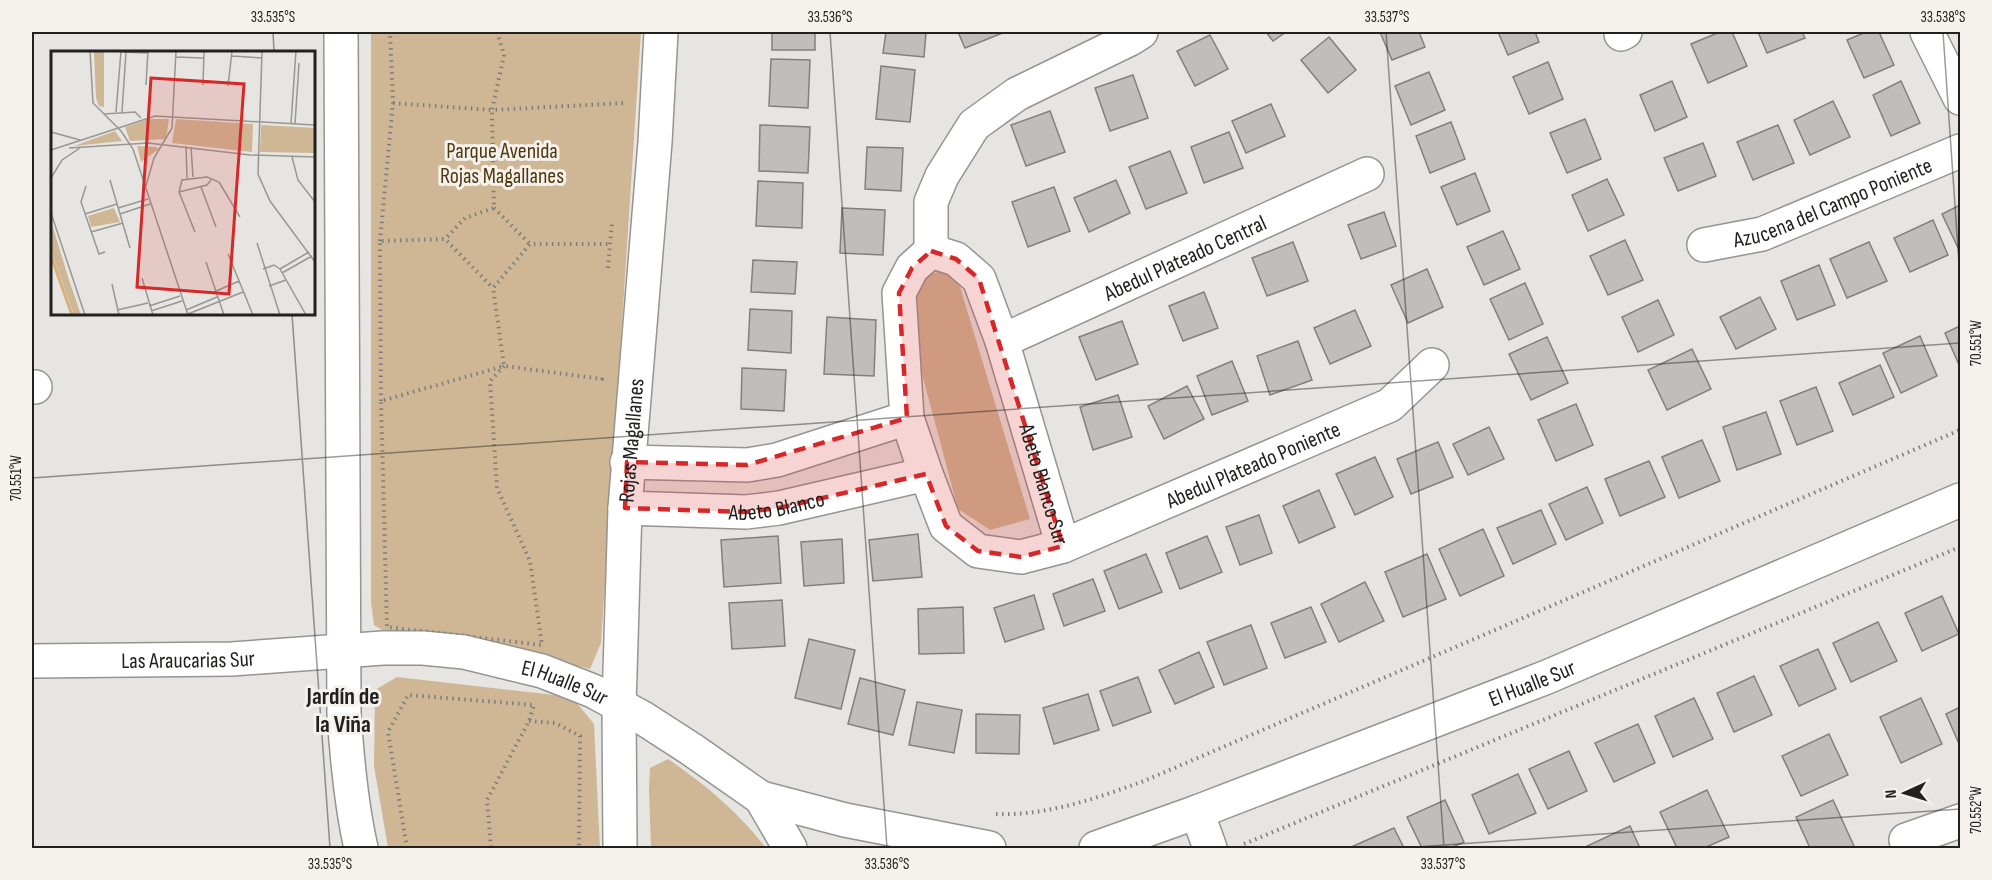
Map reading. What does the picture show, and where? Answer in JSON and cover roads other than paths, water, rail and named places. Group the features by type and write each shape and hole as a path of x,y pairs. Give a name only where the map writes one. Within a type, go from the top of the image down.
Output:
{"street":[{"path":"340,32 344,714 348,770 362,849"},
{"name":"Rojas Magallanes","path":"620,849 619,705 624,508 655,142 661,32"},
{"path":"931,251 931,202 942,176 974,125 1017,94 1141,32"},
{"path":"1927,32 1960,98"},
{"name":"Azucena del Campo Poniente","path":"1704,245 1762,234 1960,151"},
{"name":"Abedul Plateado Central","path":"1002,341 1367,174"},
{"name":"Abeto Blanco Sur","path":"931,251 956,259 979,279 1002,341 1063,546 1021,557 978,551 946,526 926,474 907,418 899,293 912,268 931,251"},
{"name":"Abedul Plateado Poniente","path":"1063,546 1390,405 1432,365"},
{"name":"Abeto Blanco","path":"627,462 747,465 777,460 907,418"},
{"name":"Abeto Blanco","path":"624,508 746,512 779,508 926,474"},
{"name":"El Hualle Sur","path":"1096,849 1154,839 1197,812 1547,677 1960,500"},
{"name":"El Hualle Sur","path":"343,650 423,648 464,652 546,654 593,691 691,748 761,798 845,820 989,849"},
{"name":"Las Araucarias Sur","path":"32,661 232,659 343,650"},
{"name":"El Hualle Sur","path":"761,798 790,849"},
{"path":"1197,812 1210,849"},
{"path":"1906,840 1960,821"}],"district":[{"name":"Jardín de la Viña","path":"343,710"}],"park label":[{"name":"Parque Avenida Rojas Magallanes","path":"502,162"}]}
